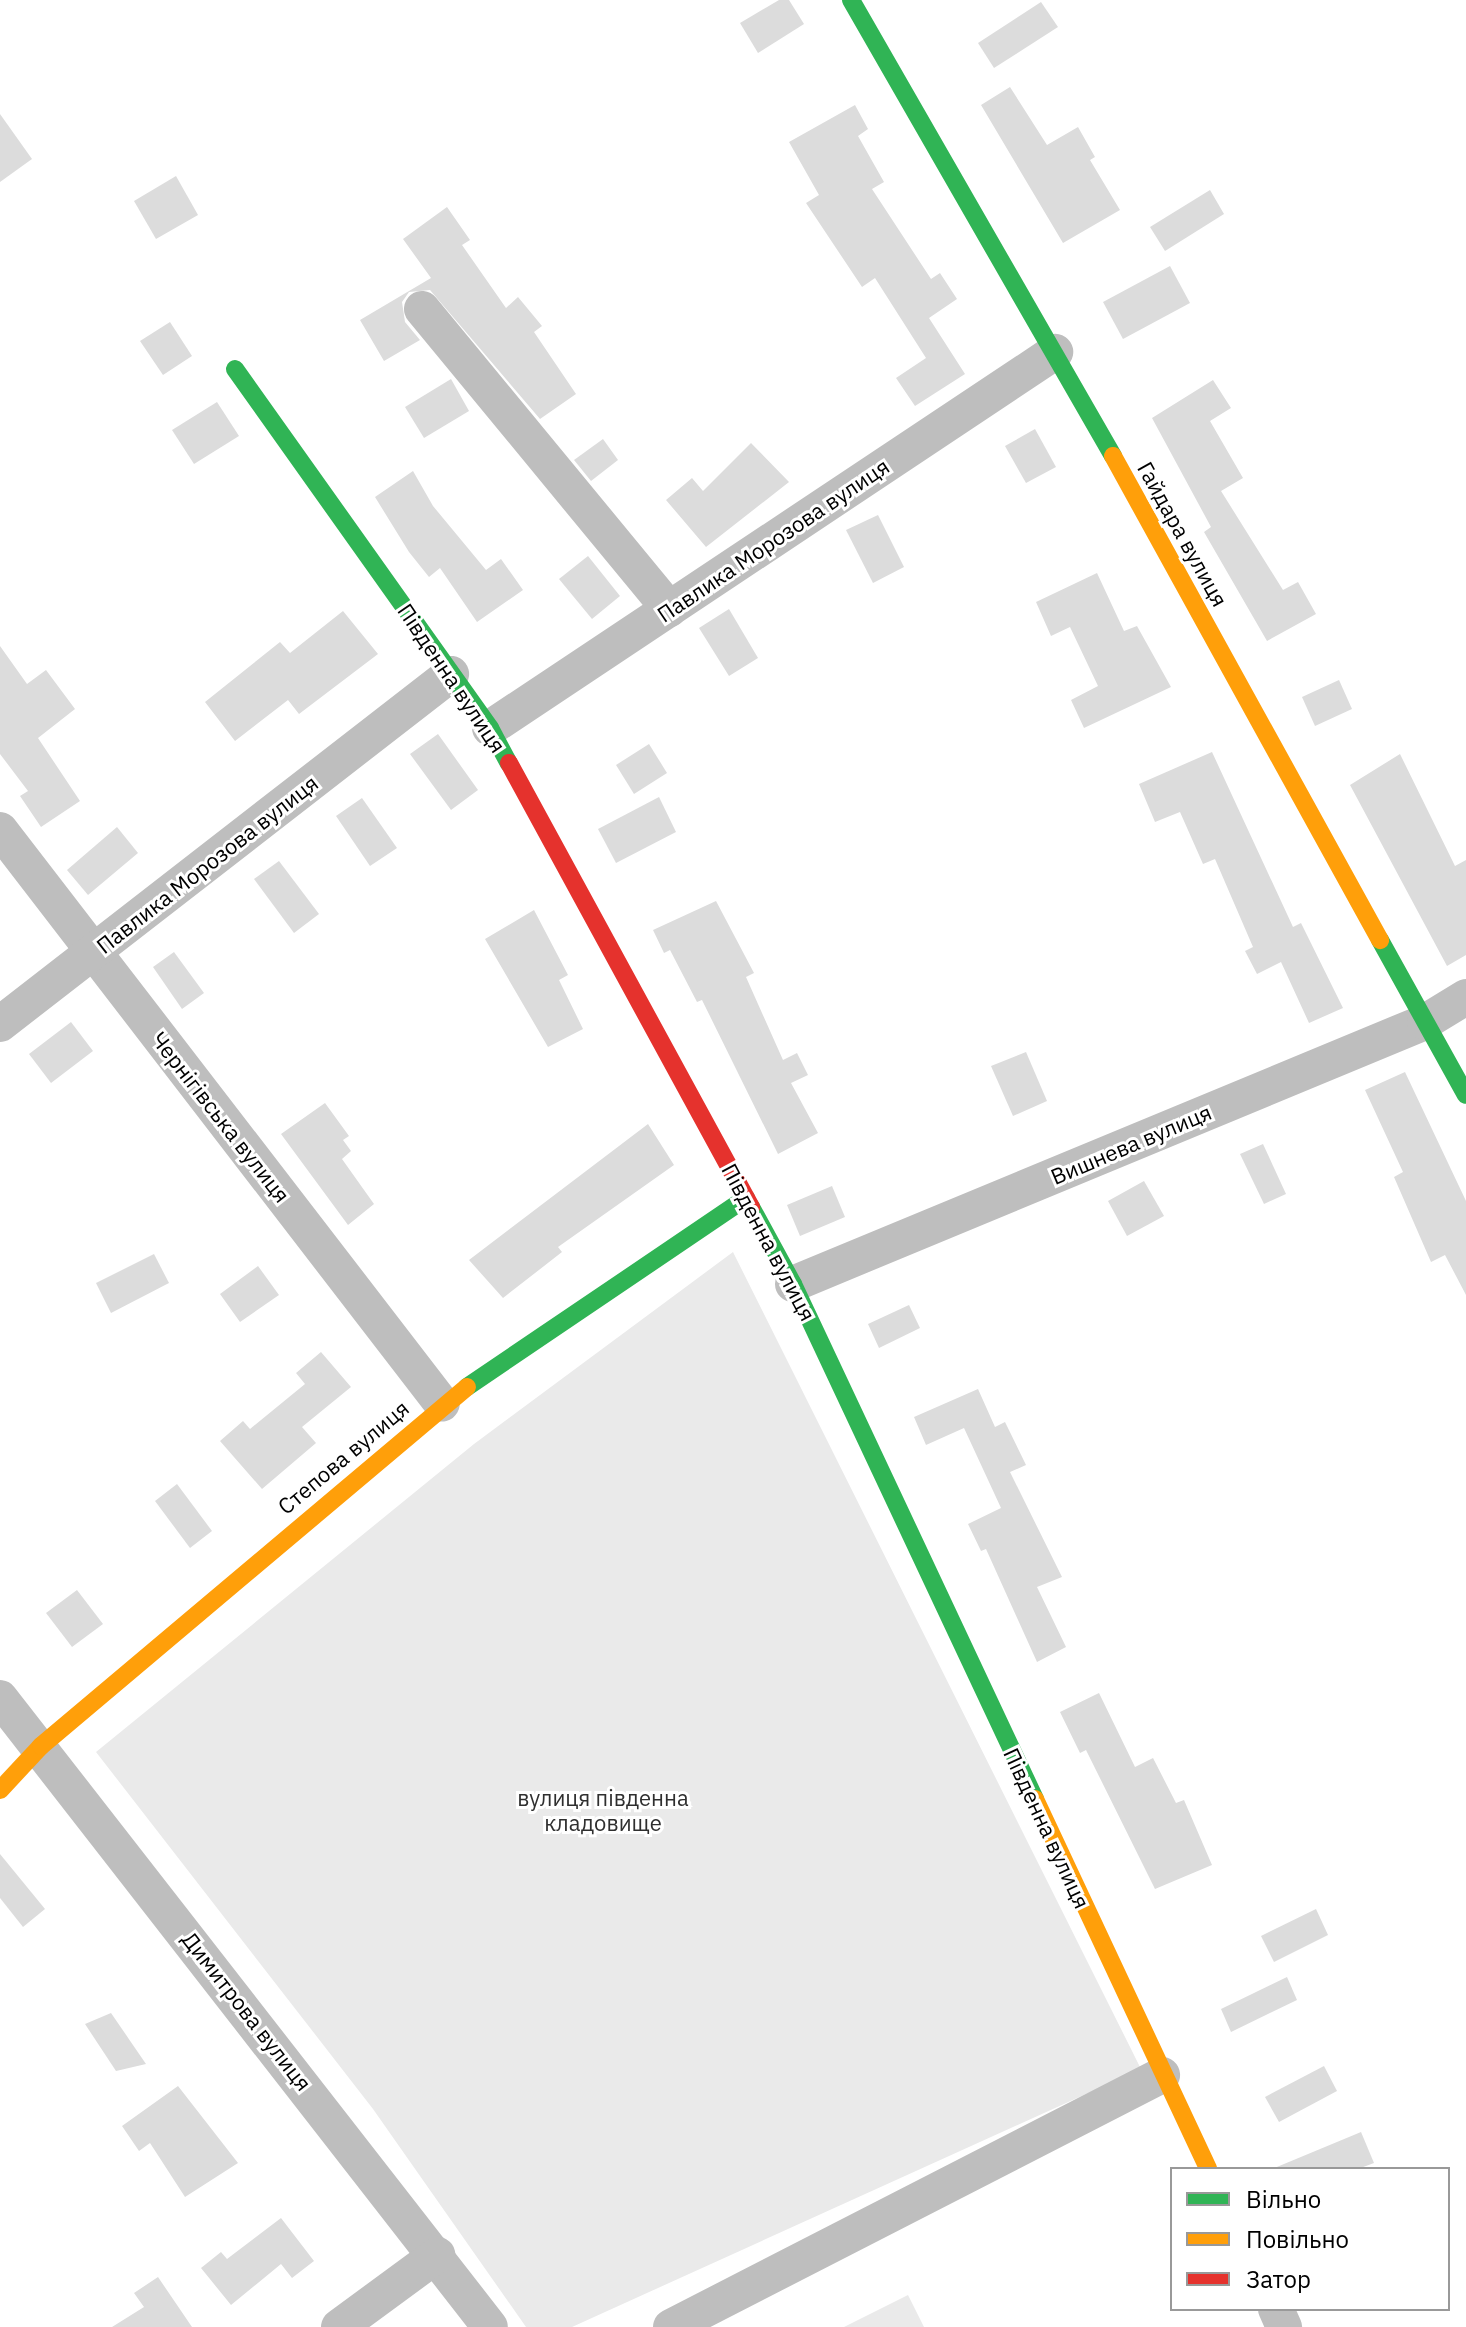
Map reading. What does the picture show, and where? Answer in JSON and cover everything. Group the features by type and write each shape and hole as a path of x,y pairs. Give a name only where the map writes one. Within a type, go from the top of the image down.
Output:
{"street":[{"name":"Гайдара вулиця","path":"851,0 1055,352 1466,1095"},
{"path":"422,309 669,609"},
{"name":"Павлика Морозова вулиця","path":"490,728 1055,352"},
{"name":"Південна вулиця","path":"235,369 490,728 793,1284 1207,2167"},
{"name":"Павлика Морозова вулиця","path":"0,1024 451,674"},
{"name":"Чернігівська вулиця","path":"0,830 442,1404"},
{"name":"Вишнева вулиця","path":"793,1284 1425,1022 1466,997"},
{"name":"Степова вулиця","path":"0,1790 41,1746 442,1404 746,1198"},
{"name":"Димитрова вулиця","path":"0,1698 41,1746 490,2327"},
{"path":"671,2327 1162,2075"},
{"path":"339,2327 437,2255"}],"green space":[{"name":"вулиця південна кладовище","path":"733,1252 1141,2069 572,2327 526,2327 373,2109 96,1752 474,1444"},
{"path":"908,2295 924,2327 844,2327"}],"building":[{"path":"779,0 789,0 804,24 758,53 740,23"},
{"path":"1041,2 1058,27 994,68 978,43"},
{"path":"1010,87 1047,145 1078,127 1095,157 1090,160 1120,210 1063,243 981,105"},
{"path":"855,105 868,129 858,136 884,182 872,189 931,279 940,273 957,299 929,318 965,374 915,406 896,378 926,358 875,278 862,287 806,203 819,195 789,142"},
{"path":"0,114 32,159 0,182"},
{"path":"176,176 198,215 156,239 134,201"},
{"path":"1210,190 1224,214 1165,251 1150,227"},
{"path":"447,207 470,240 462,245 506,308 518,297 542,326 534,332 576,394 540,419 430,290 409,292 402,302 405,322 420,340 384,361 360,320 431,278 403,239"},
{"path":"1170,266 1190,303 1123,339 1103,302"},
{"path":"170,322 192,356 163,375 140,341"},
{"path":"451,379 469,411 424,438 405,407"},
{"path":"1213,380 1231,408 1210,421 1243,478 1221,491 1283,590 1298,582 1316,614 1267,641 1204,532 1211,527 1152,418"},
{"path":"217,402 239,436 194,464 172,430"},
{"path":"1035,429 1056,467 1026,483 1005,446"},
{"path":"603,439 618,460 591,481 574,460"},
{"path":"751,443 789,482 706,547 666,500 692,478 703,491"},
{"path":"413,471 433,506 486,570 501,559 523,590 477,622 440,568 429,577 409,552 375,497"},
{"path":"878,515 904,567 873,583 846,530"},
{"path":"588,556 620,596 592,619 559,579"},
{"path":"1097,573 1124,631 1137,626 1171,687 1084,728 1071,700 1098,686 1070,627 1051,636 1036,602"},
{"path":"729,609 758,658 729,676 699,628"},
{"path":"343,611 378,654 299,714 288,700 235,741 205,702 280,642 290,653"},
{"path":"0,646 27,684 46,670 75,709 38,738 80,801 41,827 20,796 28,791 0,754"},
{"path":"1339,680 1352,709 1315,726 1302,697"},
{"path":"438,734 478,790 451,810 410,754"},
{"path":"649,744 667,773 634,794 616,765"},
{"path":"1212,752 1293,927 1301,923 1343,1008 1309,1023 1281,962 1257,974 1245,951 1253,947 1215,859 1203,864 1180,812 1155,822 1139,784"},
{"path":"1400,754 1455,866 1466,860 1466,955 1447,966 1350,785"},
{"path":"659,797 676,832 616,863 598,829"},
{"path":"362,798 397,848 370,866 336,816"},
{"path":"117,827 138,853 88,895 67,870"},
{"path":"279,861 319,914 294,933 254,879"},
{"path":"716,901 754,973 746,977 783,1060 797,1053 808,1075 791,1083 818,1133 778,1154 702,1000 697,1002 670,950 664,953 653,930"},
{"path":"534,910 568,975 559,980 583,1029 548,1047 485,939"},
{"path":"174,952 204,993 182,1009 153,967"},
{"path":"71,1022 93,1051 51,1083 29,1054"},
{"path":"1026,1052 1047,1101 1013,1116 991,1066"},
{"path":"1405,1072 1466,1201 1466,1295 1445,1255 1431,1262 1394,1177 1403,1172 1365,1090"},
{"path":"325,1103 349,1136 343,1140 351,1151 342,1159 374,1204 348,1225 281,1134"},
{"path":"648,1124 674,1165 558,1247 562,1252 503,1298 469,1260"},
{"path":"1263,1144 1286,1194 1264,1204 1240,1154"},
{"path":"1144,1181 1164,1216 1127,1236 1108,1201"},
{"path":"832,1186 845,1217 800,1236 787,1205"},
{"path":"154,1254 169,1283 111,1313 96,1283"},
{"path":"258,1266 279,1295 240,1322 220,1294"},
{"path":"909,1305 920,1328 879,1348 868,1324"},
{"path":"321,1352 351,1387 302,1427 316,1443 262,1489 220,1441 243,1421 250,1429 305,1384 296,1373"},
{"path":"978,1389 995,1427 1005,1422 1026,1465 1010,1472 1062,1577 1037,1587 1066,1647 1037,1662 986,1549 981,1551 968,1524 1001,1508 964,1428 926,1445 914,1417"},
{"path":"177,1484 212,1531 190,1548 155,1501"},
{"path":"77,1590 103,1624 72,1647 46,1613"},
{"path":"1099,1693 1135,1767 1153,1758 1176,1803 1184,1800 1212,1865 1155,1889 1086,1750 1080,1753 1060,1712"},
{"path":"0,1854 45,1909 23,1927 0,1898"},
{"path":"1316,1909 1328,1935 1274,1962 1261,1936"},
{"path":"1287,1977 1297,2000 1231,2032 1221,2009"},
{"path":"111,2013 146,2064 116,2071 85,2024"},
{"path":"1324,2066 1337,2091 1279,2122 1265,2097"},
{"path":"178,2086 238,2163 185,2197 150,2143 139,2151 122,2126"},
{"path":"1361,2132 1374,2163 1363,2167 1277,2167"},
{"path":"281,2218 314,2261 292,2278 281,2264 231,2305 201,2268 221,2252 227,2259"},
{"path":"158,2277 192,2327 112,2327 144,2307 134,2293"}],"traffic: fast":[{"path":"851,0 1113,456"},
{"path":"235,369 490,728 509,763"},
{"path":"1380,940 1466,1095"},
{"path":"467,1387 746,1198"},
{"path":"751,1207 793,1284 1035,1799"}],"traffic: slow":[{"path":"1113,456 1380,940"},
{"path":"0,1790 41,1746 467,1387"},
{"path":"1035,1799 1207,2167"}],"traffic: jam":[{"path":"509,763 751,1207"}]}
